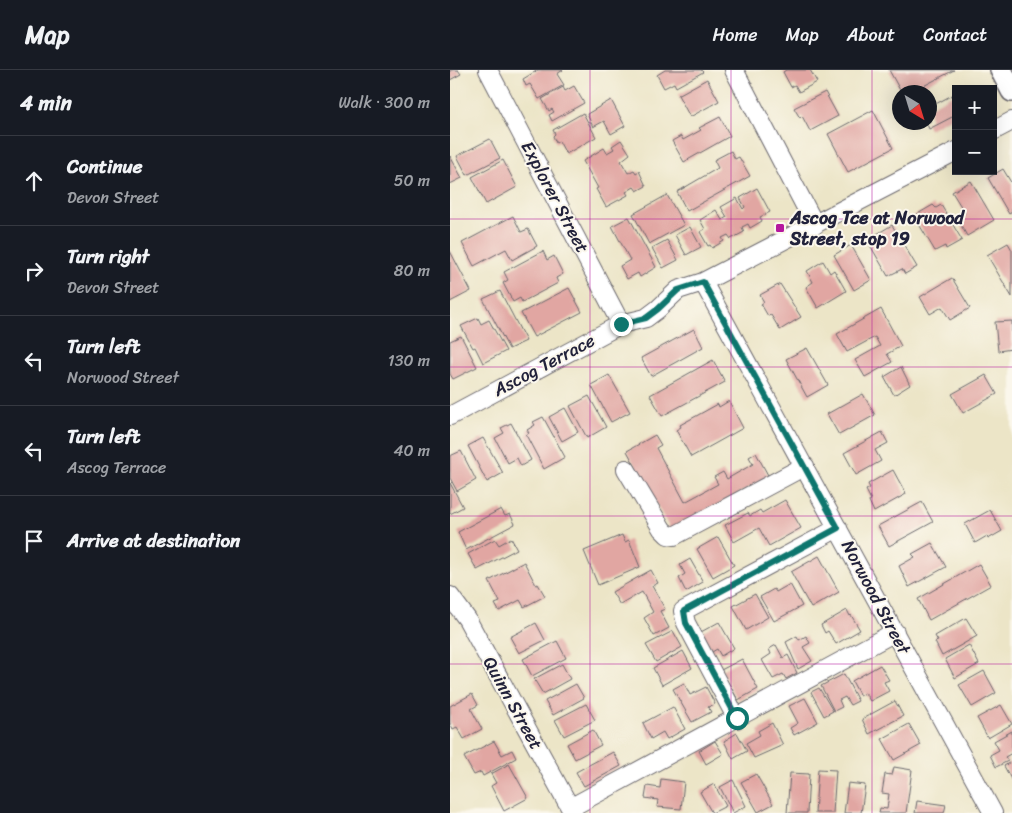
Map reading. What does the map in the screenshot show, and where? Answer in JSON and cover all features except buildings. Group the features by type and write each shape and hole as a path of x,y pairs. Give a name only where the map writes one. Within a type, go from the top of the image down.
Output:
{"main road":[{"path":"1001,70 1012,91"}],"street":[{"name":"Explorer Street","path":"488,70 621,324"},
{"path":"734,70 815,225"},
{"path":"995,130 1012,121"},
{"name":"Ascog Terrace","path":"450,416 621,324 646,318 678,290 703,282 952,153"},
{"name":"Norwood Street","path":"703,282 805,466 991,811"},
{"path":"626,469 662,530 668,535 674,536 805,466"},
{"path":"737,718 686,623 684,611 838,528"},
{"name":"Quinn Street","path":"450,596 467,619 572,810"},
{"path":"572,810 895,632"}],"place":[{"name":"Ascog Tce at Norwood Street, stop 19","path":"780,228"}],"route":[{"path":"621,324 646,318 653,314 678,290 703,282 838,528 684,611 686,623 737,718"}]}
